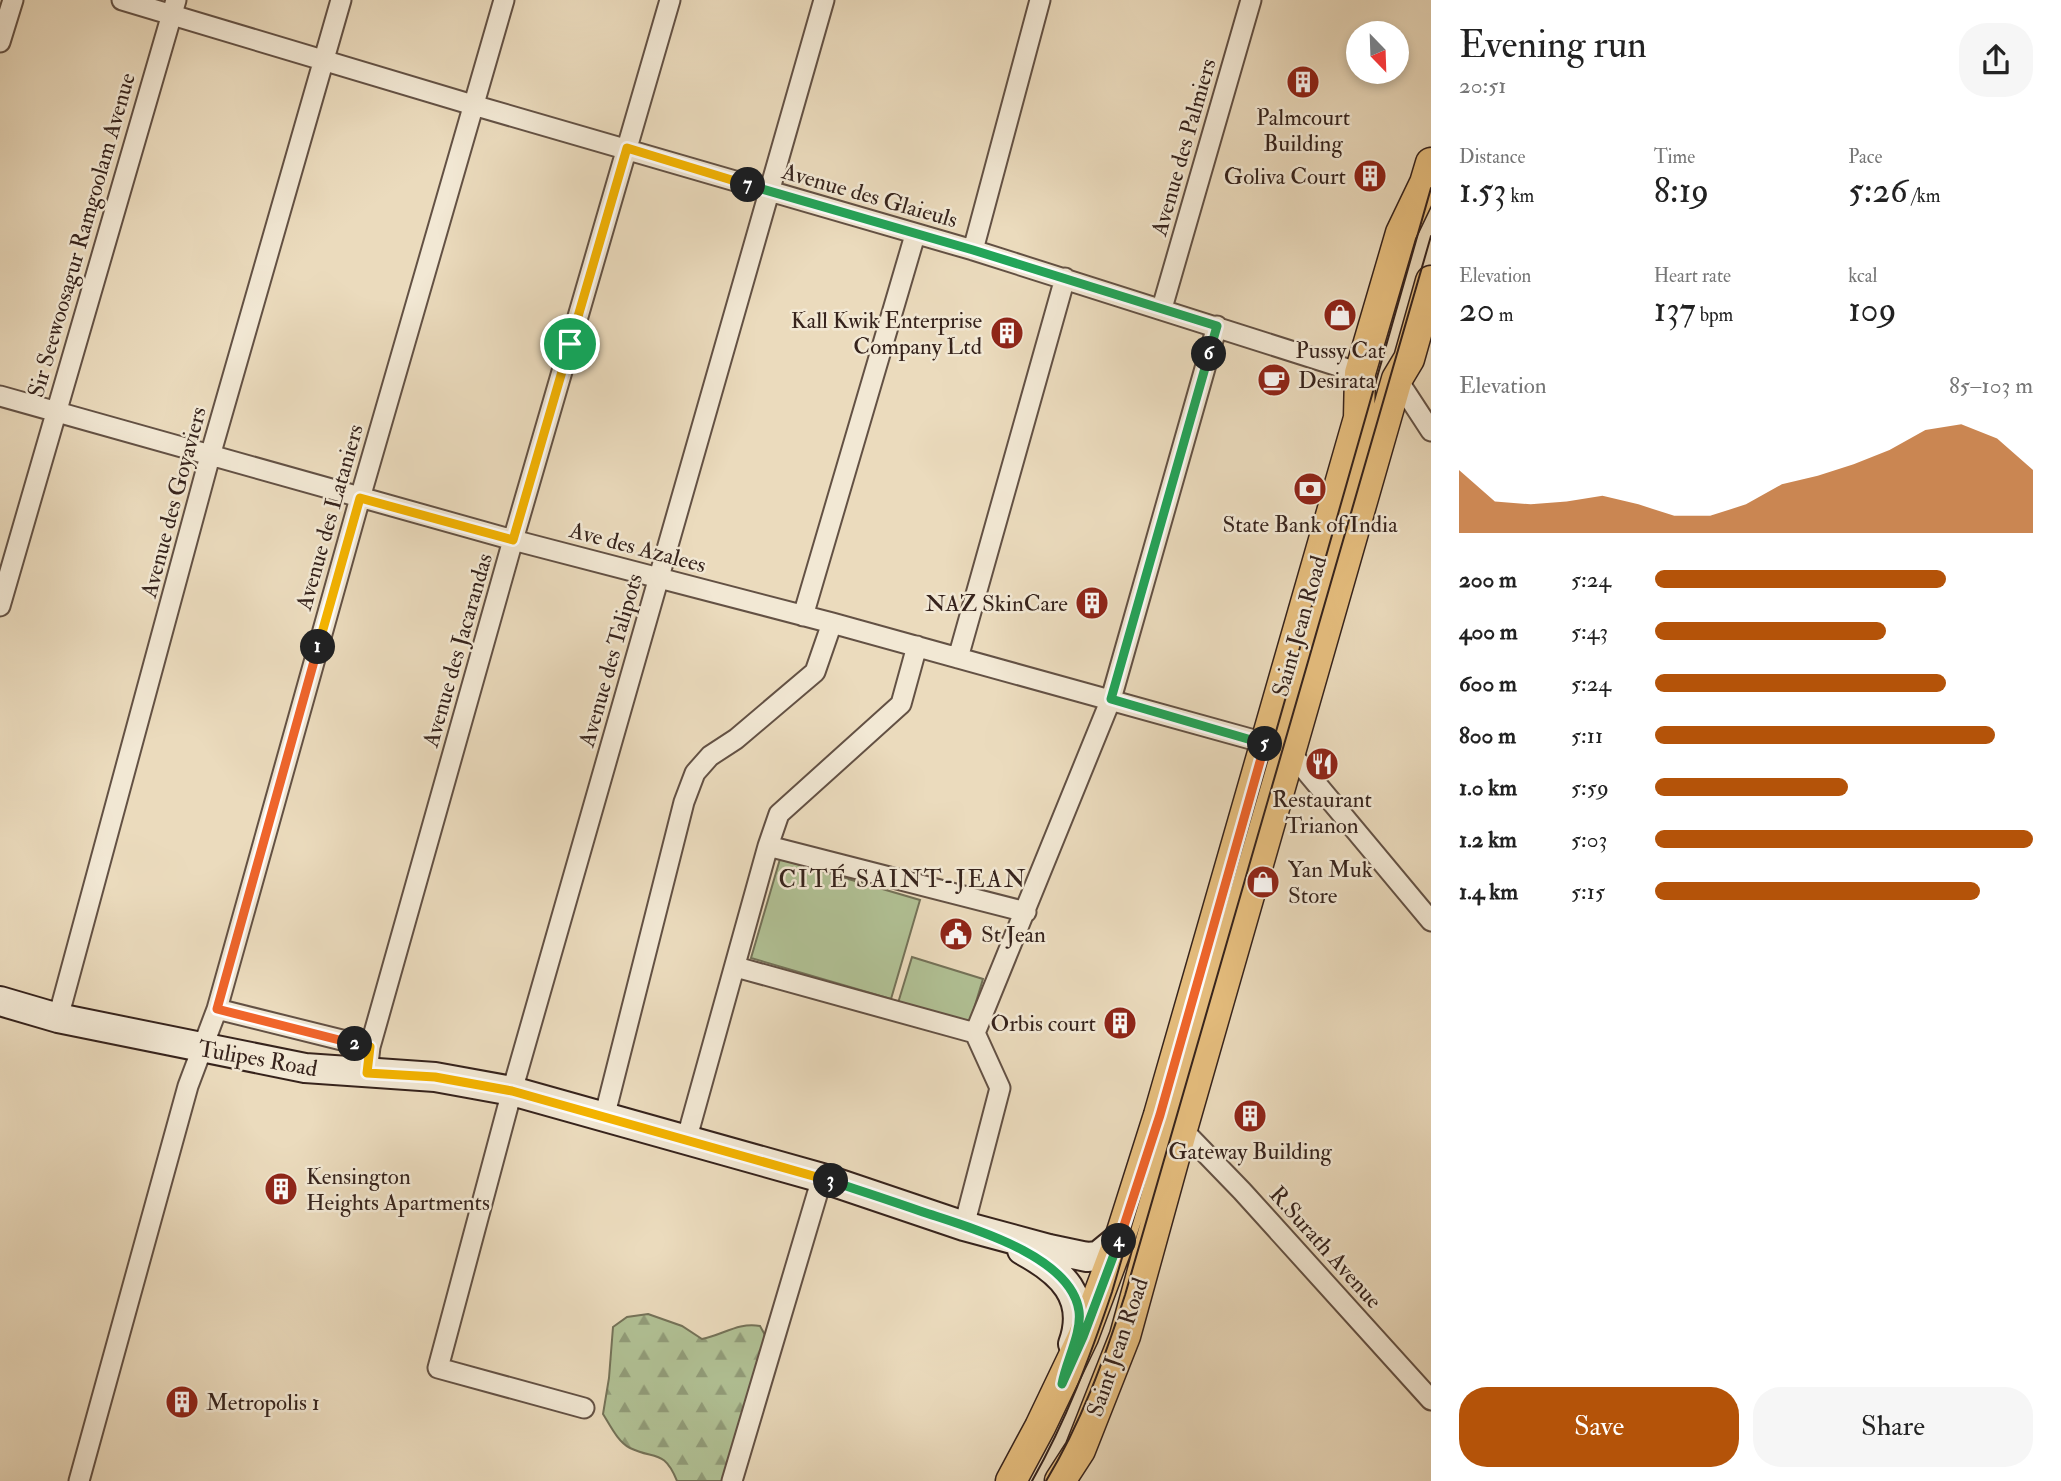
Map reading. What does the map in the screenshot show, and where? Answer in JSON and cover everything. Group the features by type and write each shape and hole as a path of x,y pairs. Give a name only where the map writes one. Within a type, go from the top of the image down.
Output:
{"main road":[{"name":"Saint Jean Road","path":"1060,1481 1080,1450 1125,1336 1182,1129 1359,418 1360,373 1401,233 1425,183 1431,163"},
{"name":"Saint Jean Road","path":"1011,1481 1062,1384 1083,1337 1120,1238 1397,379 1409,359 1431,281"},
{"name":"Tulipes Road","path":"0,1001 58,1018 305,1068 369,1060 435,1077 512,1091 822,1178 974,1229 1049,1250 1098,1256 1120,1238"},
{"path":"974,1229 1035,1257 1056,1273 1072,1292 1079,1310 1078,1330 1065,1364 1062,1384"}],"street":[{"path":"0,42 13,0"},
{"name":"Avenue des Glaieuls","path":"122,0 174,8 324,61 973,250 1360,373"},
{"name":"Avenue des Goyaviers","path":"58,1018 210,456 341,0"},
{"name":"Avenue des Lataniers","path":"79,1481 188,1086 217,1009 360,498 504,0"},
{"name":"Avenue des Jacarandas","path":"369,1060 513,540 670,0"},
{"name":"Avenue des Talipots","path":"584,1408 438,1368 512,1091 824,0"},
{"path":"973,250 1040,0"},
{"name":"Avenue des Palmiers","path":"1162,308 1251,0"},
{"name":"Sir Seewoosagur Ramgoolam Avenue","path":"0,606 174,8"},
{"path":"803,616 915,234"},
{"path":"958,658 1065,278"},
{"path":"974,1229 1000,1088 975,1033 1111,699 1217,326"},
{"path":"1397,379 1431,431"},
{"name":"Ave des Azalees","path":"0,397 513,540 1111,699 1278,748"},
{"path":"604,1118 684,802 695,774 710,756 736,739 815,672 832,623"},
{"path":"686,1141 779,814 901,704 917,646"},
{"path":"1278,748 1431,921"},
{"path":"768,846 1026,912"},
{"path":"736,967 975,1033"},
{"path":"217,1009 369,1060"},
{"name":"R.Surath Avenue","path":"1182,1129 1242,1191 1431,1400"},
{"path":"732,1481 822,1178"},
{"path":"1079,1481 1080,1450"}],"green space":[{"path":"780,859 920,900 891,999 751,958"},
{"path":"912,957 983,979 969,1025 898,1003"},
{"path":"648,1314 682,1326 702,1339 752,1325 760,1326 765,1335 726,1481 677,1481 663,1460 639,1452 622,1442 603,1414 613,1327 627,1317"}],"tram line":[{"path":"1032,1481 1076,1388 1112,1292 1431,188"},
{"path":"1046,1481 1091,1391 1125,1295 1431,236"}],"place":[{"name":"Palmcourt Building","path":"1303,82"},
{"name":"Goliva Court","path":"1370,176"},
{"name":"Pussy Cat","path":"1340,315"},
{"name":"Kall Kwik Enterprise Company Ltd","path":"1007,333"},
{"name":"Desirata","path":"1274,380"},
{"name":"State Bank of India","path":"1310,489"},
{"name":"NAZ SkinCare","path":"1092,603"},
{"name":"Restaurant Trianon","path":"1322,764"},
{"name":"Yan Muk Store","path":"1263,882"},
{"name":"St Jean","path":"956,934"},
{"name":"Orbis court","path":"1120,1023"},
{"name":"Gateway Building","path":"1250,1116"},
{"name":"Kensington Heights Apartments","path":"281,1189"},
{"name":"Metropolis 1","path":"182,1402"}],"district":[{"name":"CITÉ SAINT-JEAN","path":"903,879"}],"route":[{"path":"627,148 973,250 1217,326 1111,699 1265,743 1160,1115 1120,1238 1083,1337 1062,1384 1065,1364 1078,1330 1079,1310 1072,1292 1062,1279 1018,1247 984,1232 822,1178 512,1091 435,1077 367,1073 370,1047 217,1009 360,498 513,540 570,344 627,148"}]}
